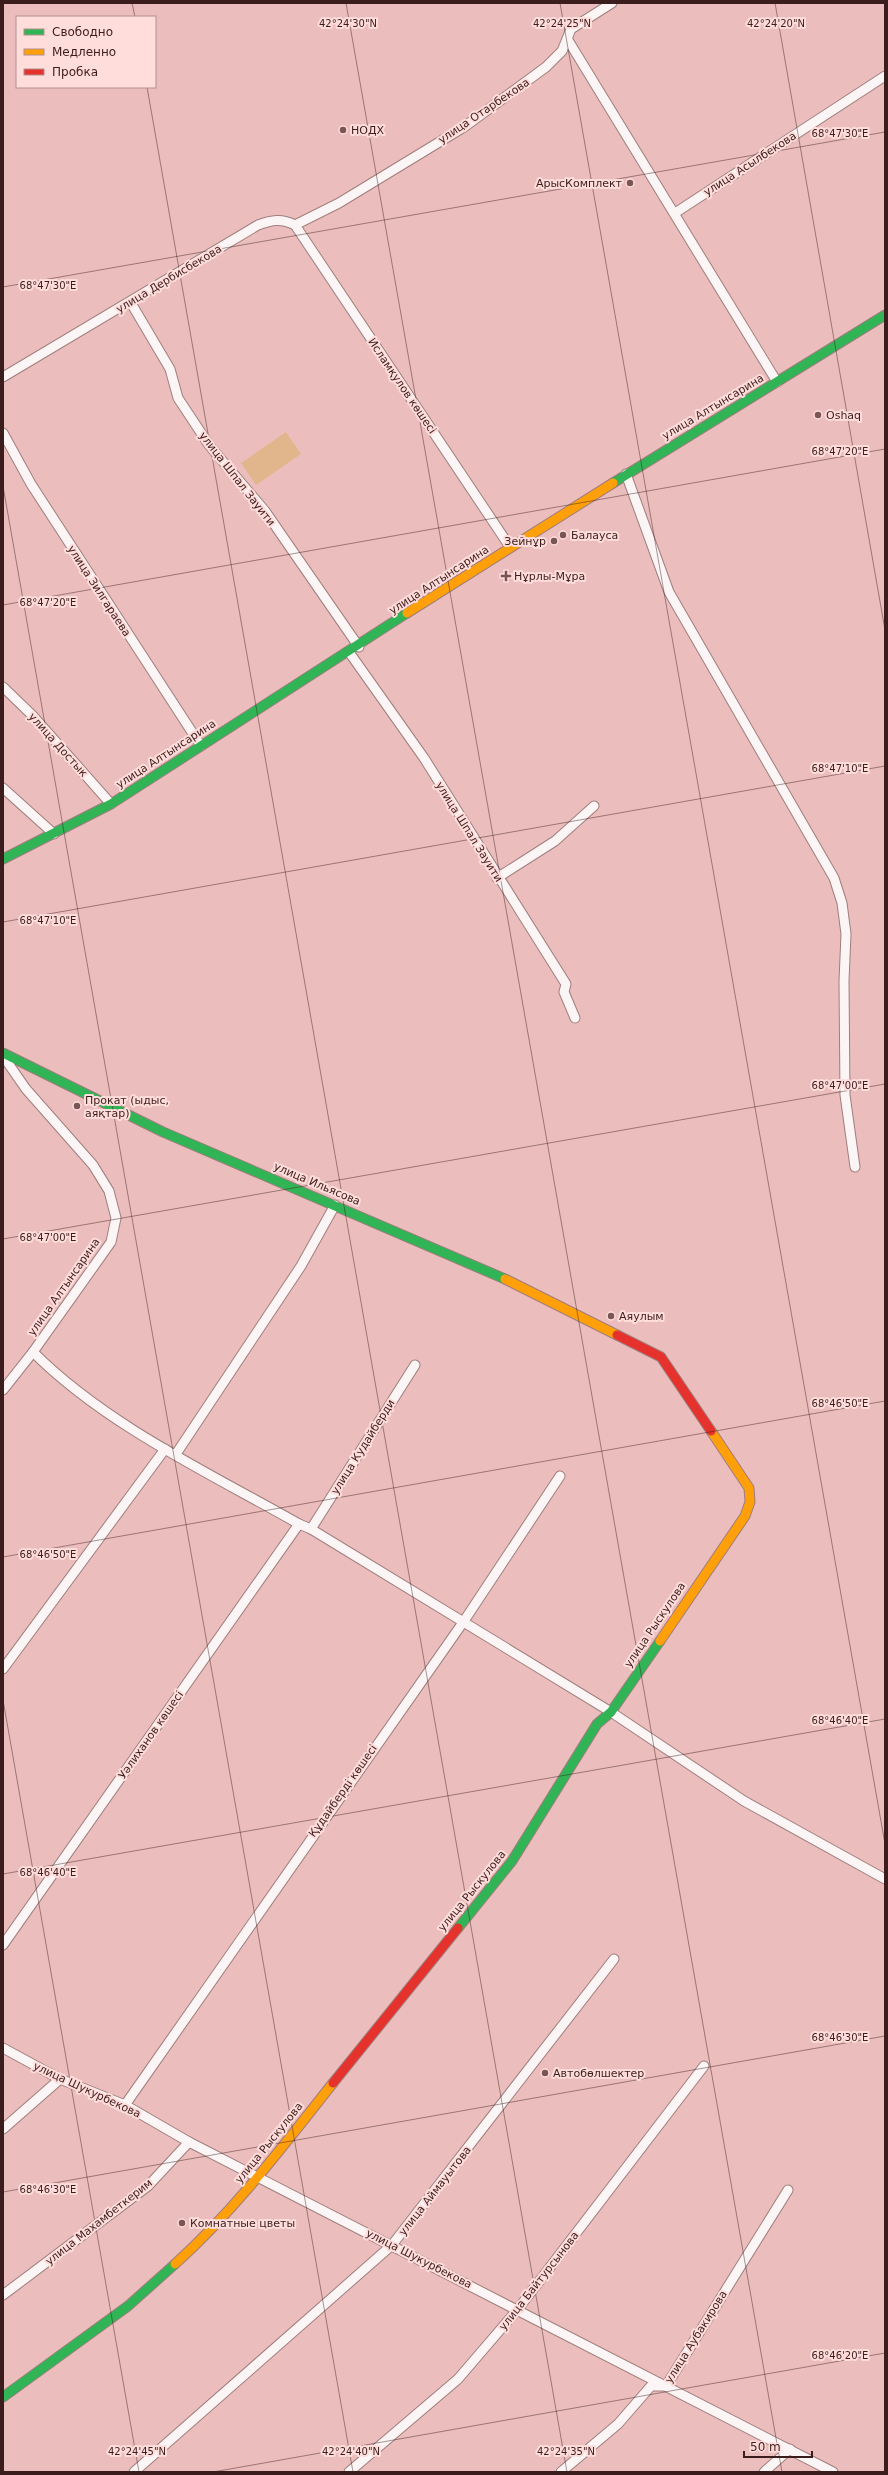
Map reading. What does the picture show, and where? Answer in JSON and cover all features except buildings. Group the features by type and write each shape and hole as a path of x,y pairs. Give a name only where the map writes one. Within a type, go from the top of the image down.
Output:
{"street":[{"name":"улица Отарбекова","path":"295,225 339,203 475,119 546,67 562,51 568,40 570,29 612,3"},
{"path":"568,40 777,382"},
{"name":"улица Асылбекова","path":"675,213 885,76"},
{"name":"улица Дербисбекова","path":"3,377 131,303 258,225 274,220 286,221 295,225"},
{"name":"Исламқулов көшесі","path":"295,225 510,547"},
{"name":"улица Шпал Зауити","path":"131,303 170,369 178,398 209,445 265,511 359,647"},
{"name":"улица Алтынсарина","path":"3,859 111,804 359,647 510,547 885,315"},
{"name":"улица Зилгараева","path":"3,432 31,484 201,746"},
{"path":"626,474 669,592 834,878 842,903 846,934 845,1095 855,1167"},
{"name":"улица Шпал Зауити","path":"349,652 424,758 497,878 566,984 564,992 575,1018"},
{"name":"улица Достык","path":"3,686 33,716 111,804"},
{"path":"3,788 54,834"},
{"path":"497,878 555,841 594,806"},
{"name":"улица Алтынсарина","path":"3,1055 26,1089 93,1165 109,1190 116,1218 111,1242 3,1390"},
{"name":"улица Ильясова","path":"3,1055 163,1132 481,1267 622,1337"},
{"path":"176,1454 293,1279 335,1205"},
{"name":"улица Рыскулова","path":"3,2398 128,2306 202,2240 233,2207 512,1861 597,1724 610,1712 745,1516 750,1502 749,1488 661,1357 622,1337"},
{"path":"32,1352 58,1377 165,1449 299,1524 311,1529 464,1621 610,1712 744,1801 885,1879"},
{"name":"улица Кудайберди","path":"311,1529 415,1365"},
{"path":"3,1669 165,1449"},
{"name":"Құдайберді көшесі","path":"125,2105 464,1621 560,1476"},
{"name":"Уәлиханов көшесі","path":"3,1945 299,1524"},
{"name":"улица Аймауытова","path":"134,2472 392,2245 614,1960"},
{"name":"улица Шукурбекова","path":"3,2048 60,2079 125,2105 189,2142 518,2309 833,2472"},
{"name":"улица Байтурсынова","path":"349,2472 458,2379 518,2309 704,2066"},
{"path":"3,2129 60,2079"},
{"name":"улица Махамбеткерим","path":"3,2294 148,2186 189,2142"},
{"name":"улица Аубакирова","path":"561,2472 618,2424 651,2386 666,2386 788,2190"},
{"path":"764,2472 790,2449"}],"shaded area":[{"path":"286,432 301,454 256,485 241,463"}],"traffic: fast":[{"path":"613,483 885,315"},
{"path":"3,859 111,804 407,613"},
{"path":"3,1053 163,1132 505,1279"},
{"path":"458,1928 512,1861 597,1724 611,1712 660,1641"},
{"path":"3,2397 128,2306 175,2264"}],"traffic: slow":[{"path":"407,613 613,483"},
{"path":"505,1279 617,1335"},
{"path":"660,1641 745,1516 750,1502 749,1488 711,1431"},
{"path":"175,2264 238,2200 277,2154 333,2083"}],"traffic: jam":[{"path":"617,1335 661,1357 711,1431"},
{"path":"333,2083 458,1928"}],"place":[{"name":"НОДХ","path":"343,130"},
{"name":"АрысКомплект","path":"630,183"},
{"name":"Oshaq","path":"818,415"},
{"name":"Балауса","path":"563,535"},
{"name":"Зейнұр","path":"554,541"},
{"name":"Нұрлы-Мұра","path":"506,576"},
{"name":"Прокат (ыдыс, аяқтар)","path":"77,1106"},
{"name":"Аяулым","path":"611,1316"},
{"name":"Автобөлшектер","path":"545,2073"},
{"name":"Комнатные цветы","path":"182,2223"}]}
